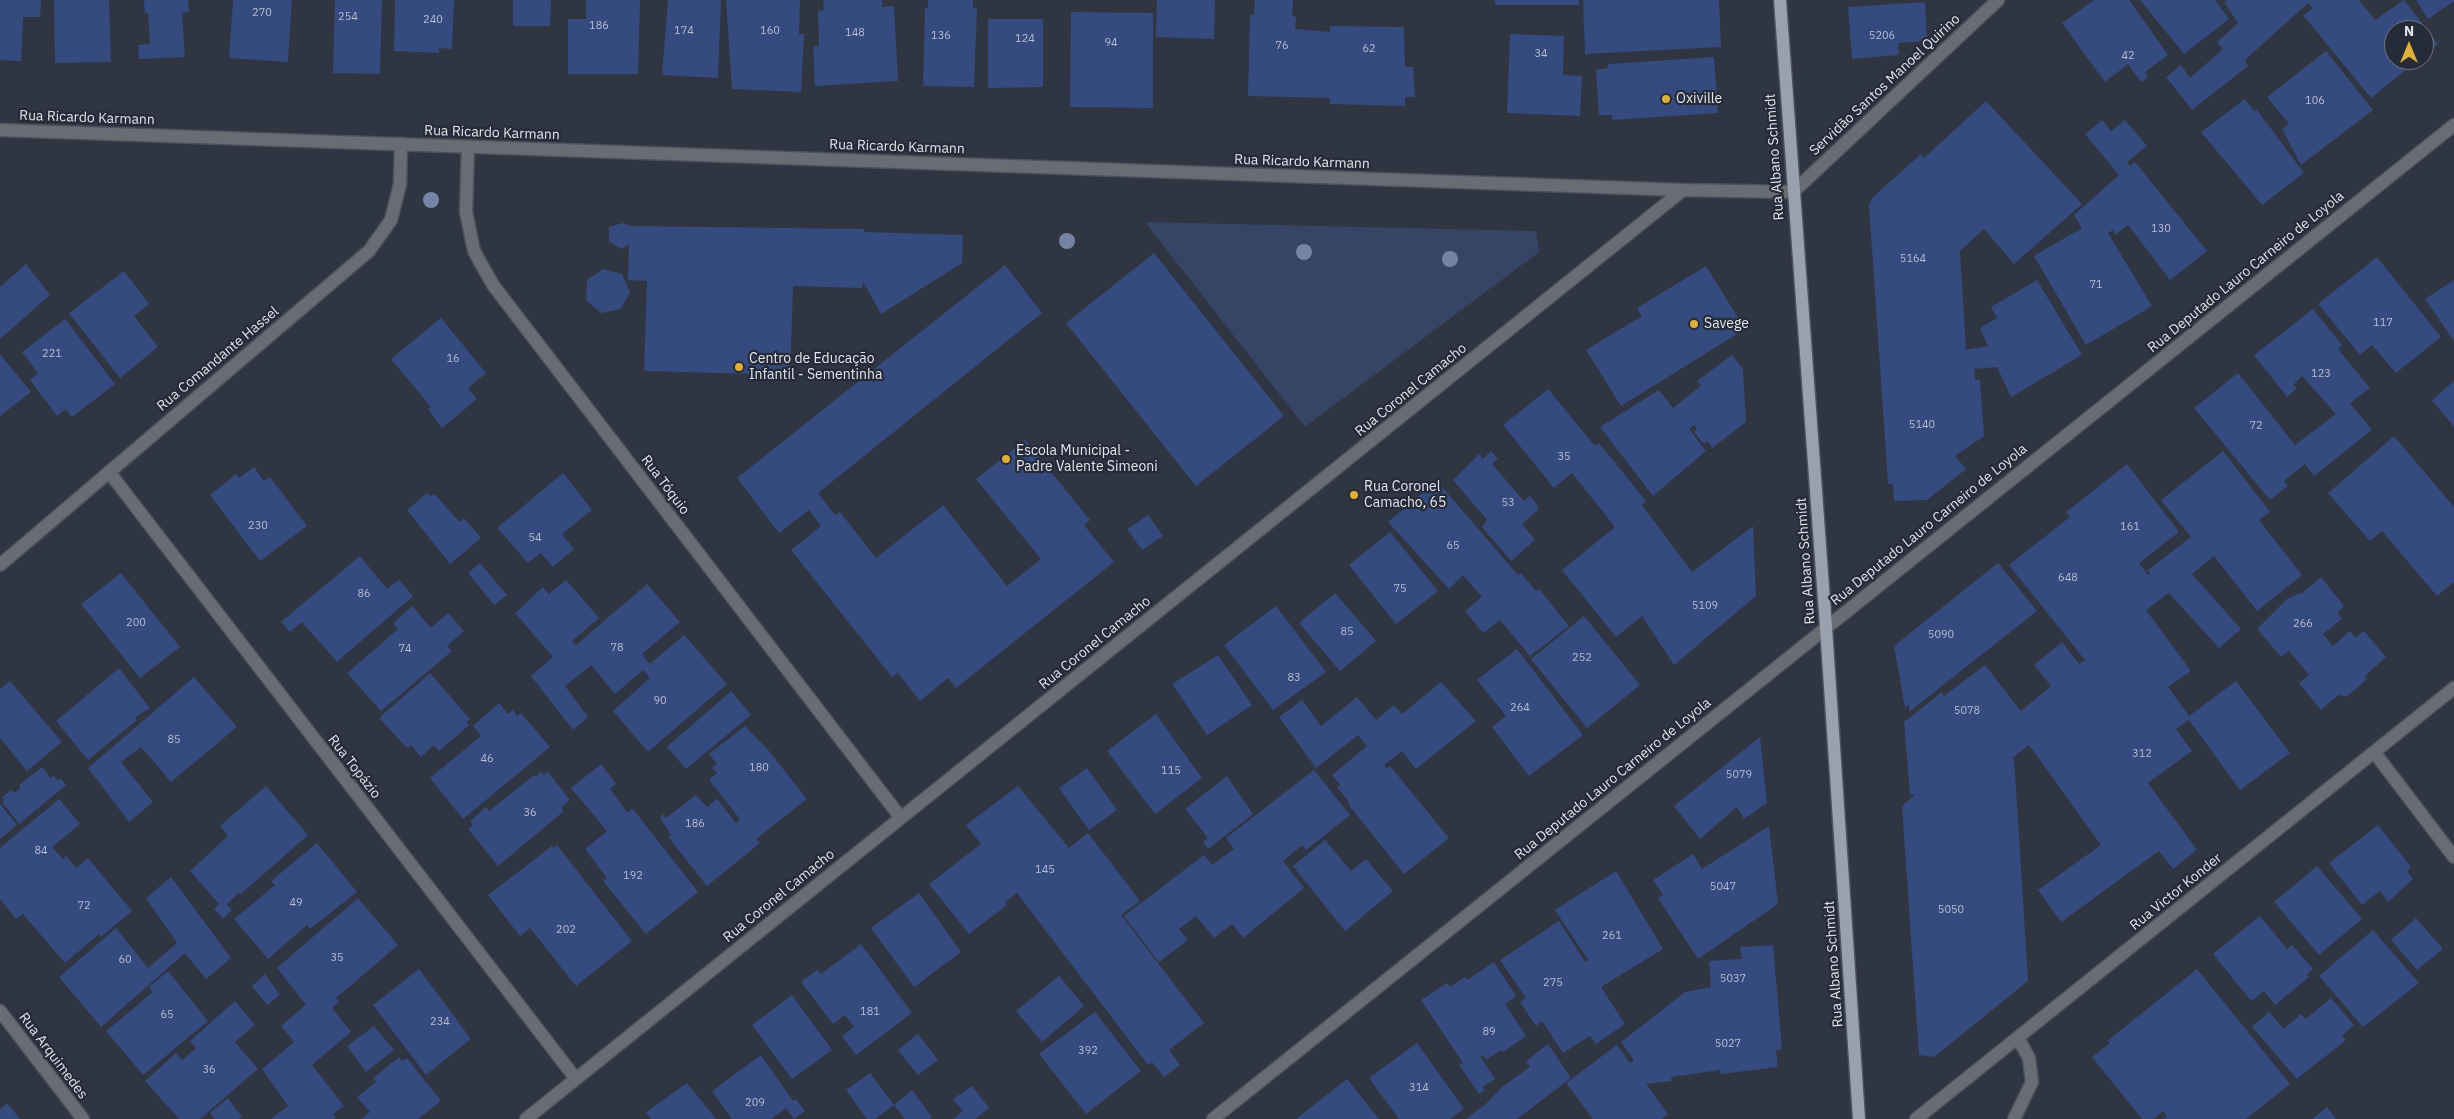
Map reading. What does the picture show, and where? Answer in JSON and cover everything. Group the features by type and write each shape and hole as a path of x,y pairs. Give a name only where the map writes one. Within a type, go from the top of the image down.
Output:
{"main road":[{"name":"Rua Albano Schmidt","path":"1780,0 1826,627 1859,1119"}],"street":[{"name":"Servidão Santos Manoel Quirino","path":"1793,192 1998,0"},
{"name":"Rua Deputado Lauro Carneiro de Loyola","path":"1213,1119 2454,125"},
{"name":"Rua Ricardo Karmann","path":"0,130 1683,190 1793,192"},
{"name":"Rua Comandante Hassel","path":"0,565 369,250 391,220 400,184 401,144"},
{"name":"Rua Tóquio","path":"468,147 466,212 474,251 493,285 901,818"},
{"name":"Rua Coronel Camacho","path":"526,1119 1683,190"},
{"name":"Rua Topázio","path":"109,472 576,1079"},
{"name":"Rua Victor Konder","path":"1916,1119 2454,688"},
{"path":"2374,752 2454,857"},
{"name":"Rua Arquimedes","path":"0,1011 83,1119"},
{"path":"2014,1119 2032,1082 2029,1058 2018,1038"}],"shaded area":[{"path":"1145,222 1536,231 1539,252 1305,427"}],"building":[{"path":"0,0 41,0 40,17 23,17 21,61 0,60"},
{"path":"54,0 109,0 111,62 55,63"},
{"path":"144,0 188,0 189,12 182,13 185,57 139,59 138,45 150,44 148,13 145,13"},
{"path":"233,0 292,0 288,62 229,58"},
{"path":"335,0 382,0 380,74 333,73"},
{"path":"395,0 454,0 452,49 439,48 439,53 394,51"},
{"path":"513,0 551,0 550,26 513,26"},
{"path":"586,0 640,0 638,74 568,74 568,19 586,19"},
{"path":"668,0 721,0 718,78 662,75"},
{"path":"726,0 800,0 799,34 804,34 801,92 732,89"},
{"path":"823,0 882,0 882,7 894,6 898,81 815,86 813,46 819,46 818,11 824,10"},
{"path":"928,0 973,0 973,8 977,9 974,87 923,86 925,8 928,8"},
{"path":"1157,0 1215,0 1214,39 1156,37"},
{"path":"1255,0 1293,0 1292,16 1296,17 1295,29 1330,32 1330,26 1404,27 1405,67 1413,67 1415,97 1405,97 1405,106 1330,104 1330,98 1248,96 1250,15 1254,15"},
{"path":"1495,0 1579,0 1579,5 1495,5"},
{"path":"1583,0 1719,0 1721,47 1585,54"},
{"path":"2094,0 2129,0 2168,55 2145,72 2148,77 2141,82 2128,64 2105,82 2062,23"},
{"path":"2140,0 2215,0 2229,19 2184,54"},
{"path":"2227,0 2359,0 2375,20 2404,0 2419,20 2384,20 2384,70 2406,70 2371,98 2303,15 2313,8 2308,3 2245,60 2248,66 2192,110 2166,77 2181,65 2190,78 2223,49 2217,42 2238,23 2224,2"},
{"path":"2416,0 2454,0 2454,1 2428,19"},
{"path":"1925,2 1927,41 1898,43 1899,55 1852,59 1848,7"},
{"path":"1071,12 1153,13 1153,108 1070,107"},
{"path":"988,19 1043,19 1043,87 988,88"},
{"path":"1510,34 1564,36 1563,75 1582,76 1580,116 1507,113"},
{"path":"2434,39 2438,44 2434,47"},
{"path":"2326,51 2373,110 2301,165 2282,129 2289,124 2267,97"},
{"path":"1714,57 1718,113 1612,120 1612,115 1599,115 1596,70 1608,68 1608,64"},
{"path":"2245,99 2254,111 2257,110 2304,173 2262,205 2201,132"},
{"path":"1986,101 2082,204 2014,264 1984,229 1960,251 1966,350 1988,346 1980,328 1997,318 1991,307 2037,280 2082,355 2011,397 1997,367 1974,369 1975,380 1980,380 1984,436 1955,456 1966,469 1927,500 1894,501 1893,484 1888,484 1869,205 1873,197 1921,154 1924,158"},
{"path":"2102,120 2111,131 2125,120 2147,146 2127,162 2130,166 2135,162 2207,251 2170,280 2128,225 2115,235 2113,230 2108,233 2152,306 2086,345 2034,256 2082,228 2074,215 2119,175 2085,134"},
{"path":"623,223 630,226 864,229 864,232 963,235 962,263 881,314 863,282 862,288 793,286 790,375 644,371 647,281 628,280 629,244 622,249 609,242 609,227"},
{"path":"1154,253 1284,416 1196,486 1066,323"},
{"path":"2377,257 2441,337 2396,373 2372,345 2360,355 2318,304"},
{"path":"26,264 50,295 0,339 0,287"},
{"path":"1005,265 1042,313 818,493 835,515 840,512 876,558 943,505 1007,586 1041,559 976,479 1025,440 1090,520 1084,525 1114,562 956,688 948,678 920,701 898,673 892,677 791,550 821,526 809,510 779,533 737,478"},
{"path":"1706,266 1745,329 1621,406 1586,350 1642,316 1637,308"},
{"path":"603,269 622,274 630,292 621,309 601,313 586,300 587,280"},
{"path":"124,271 149,304 134,316 158,347 120,378 69,313"},
{"path":"2454,280 2454,341 2425,299"},
{"path":"2313,309 2342,345 2338,349 2370,388 2350,403 2372,430 2314,476 2305,464 2284,481 2288,486 2270,500 2194,408 2238,373 2295,445 2336,414 2302,376 2293,385 2297,388 2287,397 2254,355"},
{"path":"441,318 486,373 468,388 477,399 442,428 428,409 431,407 391,359"},
{"path":"65,319 115,384 72,417 66,409 57,416 30,380 38,373 22,352"},
{"path":"0,354 31,392 0,416"},
{"path":"1732,355 1743,369 1746,422 1712,448 1707,441 1704,444 1694,432 1697,429 1694,425 1689,429 1706,451 1653,496 1600,427 1659,390 1673,408 1701,386 1697,381"},
{"path":"2454,381 2454,427 2432,400"},
{"path":"1548,389 1595,446 1599,443 1646,501 1642,505 1692,572 1753,526 1756,596 1674,665 1642,616 1616,637 1562,570 1615,527 1572,473 1554,488 1503,425"},
{"path":"2394,436 2454,507 2454,582 2437,596 2382,531 2370,541 2328,493"},
{"path":"1491,451 1498,459 1492,464 1524,501 1530,496 1538,506 1537,511 1522,524 1535,540 1511,561 1482,527 1487,520 1453,480 1479,454 1483,459"},
{"path":"2223,451 2270,512 2259,520 2302,575 2257,611 2214,556 2192,574 2241,629 2219,648 2169,593 2146,610 2191,671 2168,687 2189,716 2236,681 2290,753 2240,790 2189,720 2176,729 2192,751 2148,783 2197,850 2173,869 2159,851 2061,922 2038,890 2101,845 2029,745 2011,759 2014,758 2028,981 1934,1057 1919,1055 1902,806 1916,794 1910,795 1904,722 1942,692 1944,696 1985,665 2021,711 2051,686 2034,665 2062,642 2079,664 2085,660 2009,565 2070,517 2066,512 2127,464 2179,532 2139,563 2148,575 2150,574 2148,570 2191,537 2161,500"},
{"path":"254,467 264,481 270,477 307,526 260,561 210,495 236,474 239,478"},
{"path":"563,473 592,510 562,534 574,549 553,567 541,553 528,563 497,528"},
{"path":"1437,481 1518,575 1521,573 1536,591 1539,589 1569,626 1530,656 1500,620 1483,633 1465,611 1482,597 1463,575 1449,589 1388,522"},
{"path":"427,493 431,496 435,494 459,522 464,518 481,538 450,564 407,510"},
{"path":"1148,515 1163,536 1142,550 1127,529"},
{"path":"1390,532 1438,591 1396,624 1349,565"},
{"path":"360,556 387,589 399,580 413,596 337,662 302,622 290,632 281,622"},
{"path":"480,563 507,595 494,605 468,573"},
{"path":"1998,563 2037,611 1909,712 1909,704 1905,708 1894,646"},
{"path":"121,573 180,647 140,678 81,604"},
{"path":"2321,577 2344,606 2337,613 2342,619 2323,634 2333,646 2350,631 2355,638 2364,631 2386,657 2364,677 2368,678 2356,689 2346,697 2340,695 2336,697 2321,710 2299,683 2309,675 2289,651 2281,657 2257,629 2287,599 2299,593 2301,594"},
{"path":"566,580 599,618 572,641 576,645 647,584 680,622 642,654 650,664 684,635 727,684 648,752 613,711 650,678 643,670 615,694 591,665 565,686 588,717 573,730 531,676 553,657 515,613 543,587 549,594"},
{"path":"1335,593 1376,641 1340,671 1299,623"},
{"path":"412,606 431,628 448,613 464,631 447,646 452,651 381,711 347,673 398,629 393,623"},
{"path":"1276,606 1326,672 1273,710 1224,645"},
{"path":"1584,616 1640,685 1587,728 1531,659"},
{"path":"1517,649 1583,735 1529,776 1492,727 1506,716 1477,680"},
{"path":"1218,655 1252,705 1207,735 1172,684"},
{"path":"119,668 150,708 135,717 137,720 88,760 56,721"},
{"path":"430,673 470,719 467,722 469,725 439,751 434,745 421,757 411,745 407,748 379,718"},
{"path":"194,677 237,727 171,782 141,747 121,762 153,802 129,822 88,768"},
{"path":"10,681 62,742 27,771 0,738 0,689"},
{"path":"1441,682 1476,721 1416,769 1402,751 1384,765 1387,769 1390,766 1449,838 1404,874 1348,804 1349,802 1337,787 1340,785 1332,775 1367,746 1358,735 1316,768 1279,717 1302,700 1321,726 1357,697 1376,720 1394,705 1402,714"},
{"path":"731,691 751,715 686,769 667,747"},
{"path":"499,703 508,714 513,710 517,716 521,713 550,747 463,819 430,778 481,736 473,726"},
{"path":"1156,714 1202,778 1155,814 1107,751"},
{"path":"745,726 769,751 807,799 756,839 760,843 707,886 668,837 671,835 660,818 663,814 666,818 696,795 707,807 717,799 736,823 740,819 709,780 717,773 712,768 717,764 709,754"},
{"path":"1760,737 1767,803 1744,819 1737,807 1700,839 1674,806"},
{"path":"601,764 616,784 610,789 627,812 633,809 698,892 646,934 603,881 607,878 585,849 607,831 571,788"},
{"path":"42,767 51,778 54,776 58,781 60,778 66,785 19,824 2,802 4,800 2,797 11,790 14,793 21,788 19,785"},
{"path":"1087,768 1117,810 1089,830 1059,788"},
{"path":"1314,770 1350,815 1306,850 1302,845 1283,861 1304,888 1243,938 1232,924 1214,938 1196,916 1179,929 1188,940 1159,962 1124,916 1204,855 1212,865 1234,849 1226,838"},
{"path":"541,772 544,775 548,772 570,800 561,807 564,811 498,866 468,829 473,825 470,821 486,807 489,811 534,775 536,776"},
{"path":"1227,776 1253,814 1208,849 1203,842 1208,838 1185,809"},
{"path":"266,786 308,835 240,895 239,893 227,904 232,910 223,919 214,909 219,904 190,871 228,836 220,826"},
{"path":"1018,786 1069,848 1088,833 1140,901 1121,915 1204,1023 1169,1050 1180,1065 1164,1077 1152,1062 1148,1065 1017,893 1005,902 1007,905 969,934 929,884 981,844 966,825"},
{"path":"59,799 80,824 52,847 63,859 66,856 76,868 88,858 132,911 101,937 99,934 65,963 23,914 16,919 0,899 0,848"},
{"path":"0,804 17,825 0,839"},
{"path":"2378,825 2411,867 2407,871 2413,879 2388,902 2380,891 2362,905 2329,863"},
{"path":"1769,826 1778,904 1698,959 1658,898 1663,895 1653,880 1693,854 1702,869"},
{"path":"1325,840 1351,871 1366,859 1393,891 1345,931 1293,866"},
{"path":"317,843 357,892 310,929 307,925 268,959 234,919 275,885 271,881"},
{"path":"557,845 632,941 576,986 530,928 520,936 488,895 552,846 553,848"},
{"path":"2317,866 2362,919 2319,955 2274,902"},
{"path":"1616,871 1663,949 1601,987 1625,1024 1596,1044 1590,1036 1563,1053 1542,1021 1536,1026 1520,1002 1526,998 1500,960 1559,921 1585,962 1588,960 1555,910"},
{"path":"171,877 231,958 206,979 185,953 101,1027 59,977 116,928 148,968 177,943 146,898"},
{"path":"919,893 961,952 914,987 871,928"},
{"path":"358,898 398,945 336,998 339,1002 332,1008 351,1032 312,1065 344,1106 333,1114 336,1117 333,1119 271,1119 288,1106 262,1069 294,1042 281,1026 306,1005 277,968"},
{"path":"2260,916 2287,949 2292,945 2313,969 2307,974 2309,977 2275,1005 2264,991 2251,1001 2213,954"},
{"path":"2416,918 2443,949 2417,970 2391,940"},
{"path":"2373,930 2419,983 2363,1027 2319,976"},
{"path":"861,944 912,1013 856,1055 842,1036 854,1027 845,1015 833,1024 801,982 817,970 821,974"},
{"path":"1773,945 1782,1049 1776,1050 1778,1067 1721,1074 1720,1070 1671,1077 1672,1081 1646,1084 1668,1114 1662,1119 1593,1119 1566,1083 1617,1045 1630,1063 1634,1060 1621,1042 1685,992 1711,987 1709,961 1742,959 1740,947"},
{"path":"1494,962 1516,996 1505,1004 1526,1036 1503,1052 1501,1050 1486,1060 1483,1055 1480,1056 1495,1079 1482,1087 1485,1090 1479,1094 1459,1065 1463,1063 1421,1000 1447,983 1450,987 1465,977 1467,980"},
{"path":"419,969 471,1039 426,1075 373,1005"},
{"path":"2197,969 2290,1084 2246,1119 2163,1119 2167,1116 2163,1111 2153,1119 2142,1119 2092,1057 2110,1043 2107,1041"},
{"path":"168,971 208,1021 143,1075 106,1031 153,992 149,987"},
{"path":"265,974 280,995 267,1005 252,986"},
{"path":"1059,976 1084,1006 1042,1042 1016,1011"},
{"path":"792,995 832,1050 792,1079 752,1025"},
{"path":"2331,998 2354,1025 2342,1036 2346,1040 2297,1079 2252,1027 2269,1012 2284,1029 2301,1014 2306,1019"},
{"path":"235,1001 255,1025 235,1042 258,1069 200,1119 179,1119 145,1081 176,1053 182,1060 196,1048 190,1041"},
{"path":"1095,1012 1141,1071 1086,1114 1039,1054"},
{"path":"374,1026 394,1050 366,1072 347,1046"},
{"path":"918,1034 938,1060 918,1075 898,1050"},
{"path":"1417,1043 1464,1109 1450,1119 1399,1119 1369,1078"},
{"path":"1548,1044 1571,1078 1517,1119 1466,1119 1487,1103 1502,1087 1530,1067 1526,1061"},
{"path":"761,1055 793,1101 796,1099 805,1111 794,1119 786,1108 771,1119 732,1119 712,1091"},
{"path":"399,1057 402,1061 407,1058 441,1101 418,1119 361,1119 370,1112 357,1097 376,1082 373,1078"},
{"path":"870,1073 894,1105 875,1119 867,1119 846,1090"},
{"path":"1347,1079 1379,1119 1296,1119"},
{"path":"687,1083 716,1119 651,1119 646,1112"},
{"path":"972,1086 989,1108 975,1119 953,1119 963,1111 953,1099"},
{"path":"912,1090 932,1117 929,1119 905,1119 894,1105"},
{"path":"228,1098 242,1117 239,1119 215,1119 210,1113"},
{"path":"7,1103 20,1119 0,1119 0,1109"},
{"path":"2327,1107 2336,1119 2312,1119"}],"place":[{"name":"Oxiville","path":"1666,99"},
{"name":"Savege","path":"1694,324"},
{"name":"Centro de Educação Infantil - Sementinha","path":"739,367"},
{"name":"Escola Municipal - Padre Valente Simeoni","path":"1006,459"},
{"name":"Rua Coronel Camacho, 65","path":"1354,495"}]}
